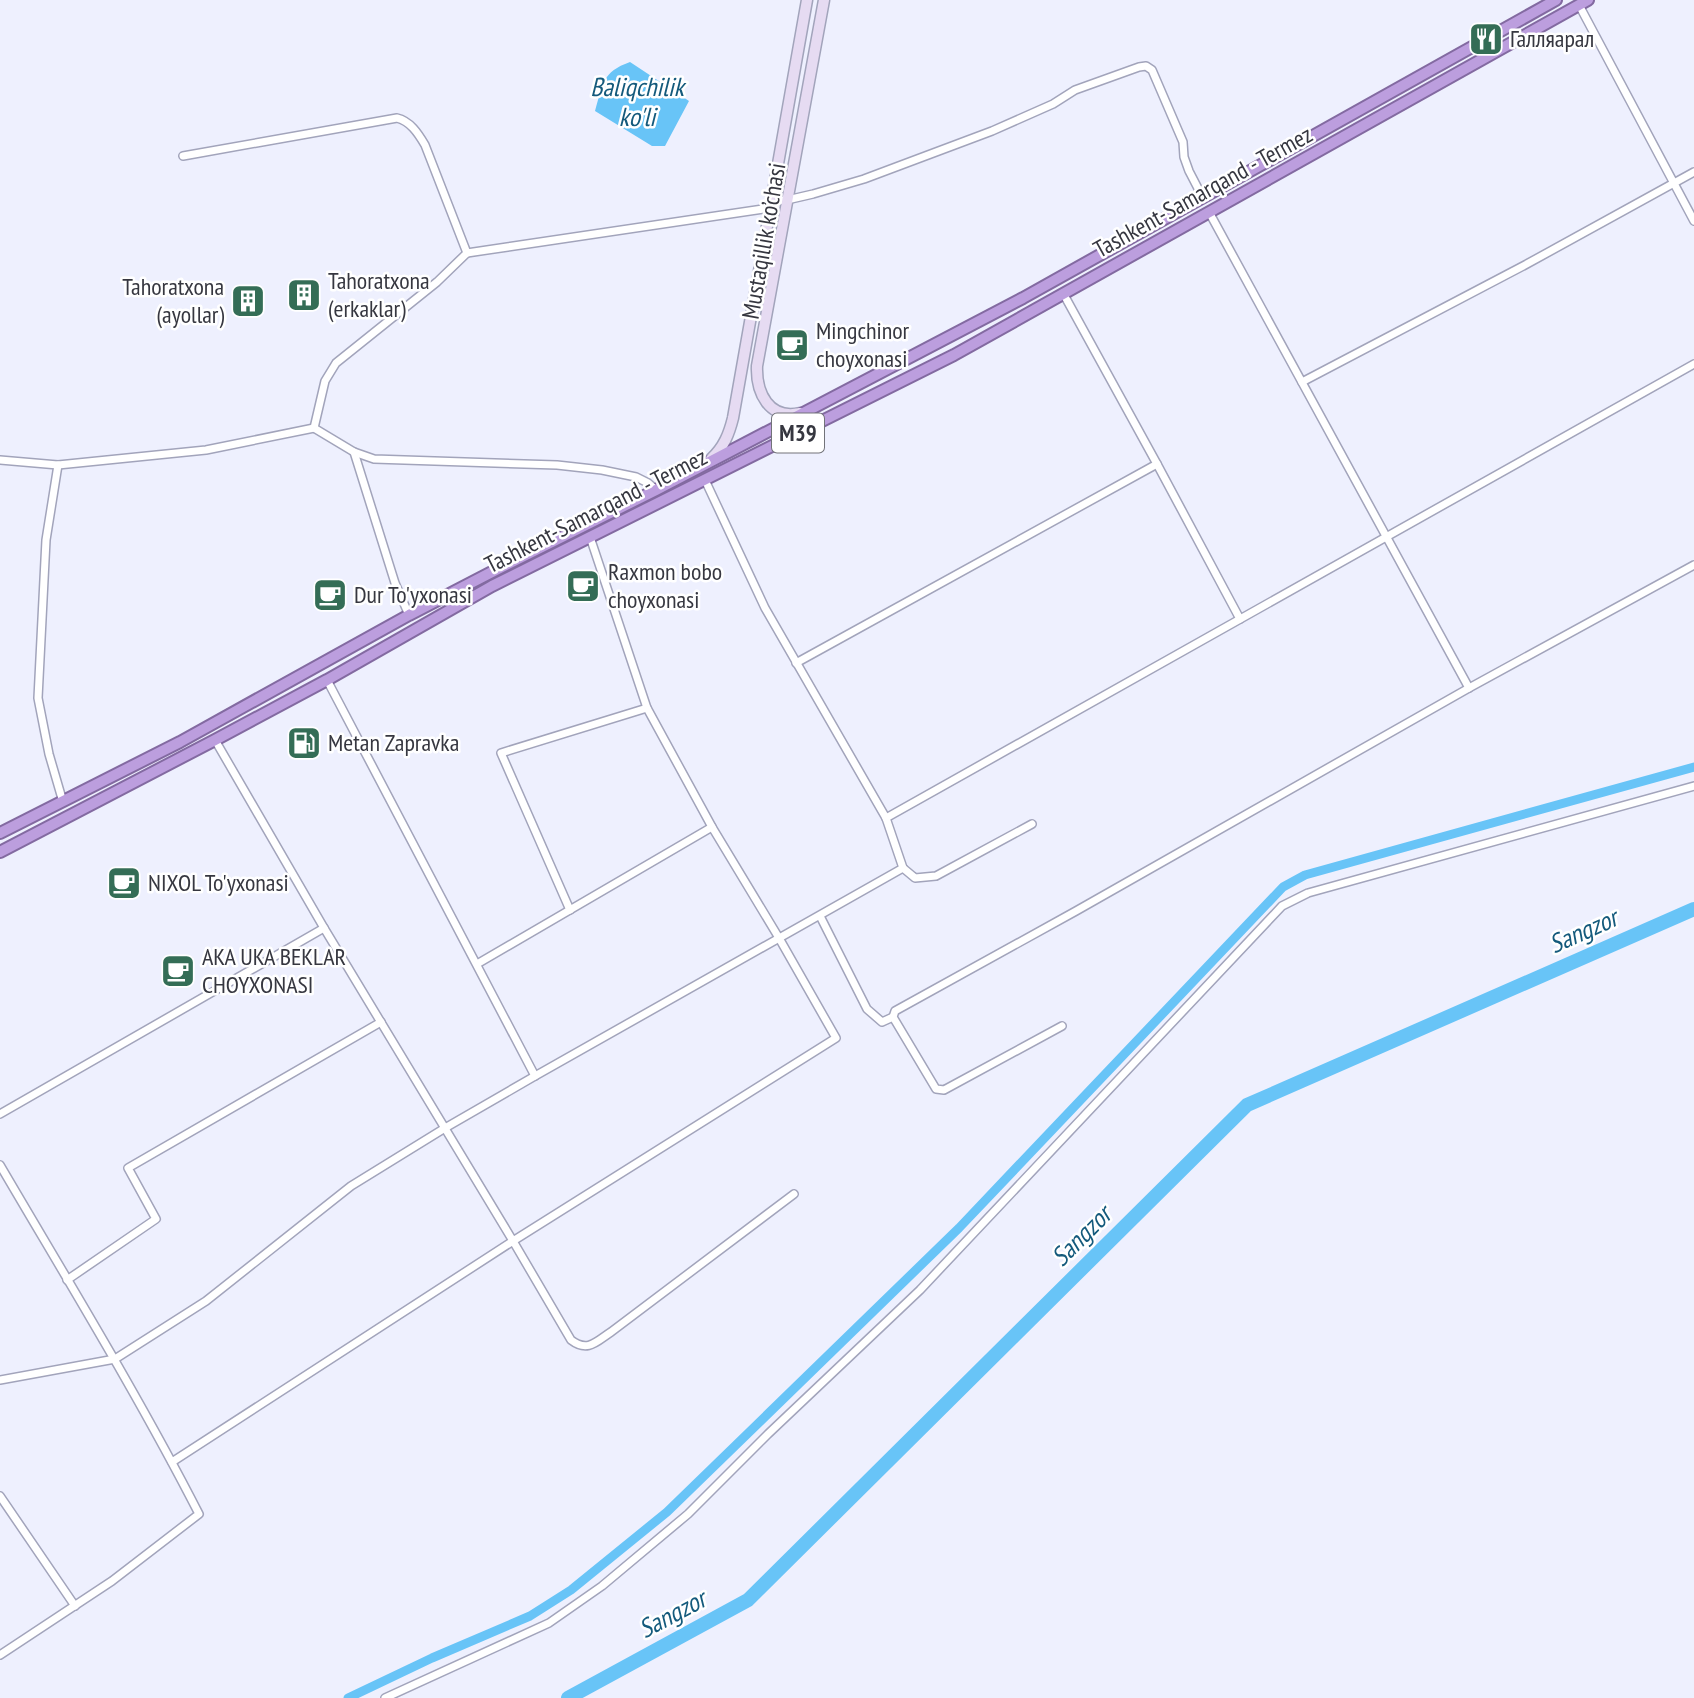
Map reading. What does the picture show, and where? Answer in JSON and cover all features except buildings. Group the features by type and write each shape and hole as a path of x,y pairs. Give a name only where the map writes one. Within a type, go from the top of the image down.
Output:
{"highway":[{"name":"Tashkent-Samarqand - Termez","path":"0,833 180,742 490,573 656,490 1024,298 1556,0"},
{"name":"Tashkent-Samarqand - Termez","path":"0,852 327,680 492,586 954,355 1584,3"},
{"path":"1388,95 1388,102 1397,108"},
{"path":"1024,298 1031,306 1029,312"}],"main road":[{"name":"Mustaqillik ko’chasi","path":"696,469 722,448 731,426 807,0"},
{"name":"Mustaqillik ko’chasi","path":"807,411 789,415 778,411 764,399 757,377 758,355 824,0"}],"street":[{"path":"1584,3 1694,221"},
{"path":"314,428 325,381 336,363 437,282 467,253 771,205 813,194 992,131 1053,104 1075,90 1139,67 1146,66 1152,70 1183,142 1189,171 1203,198"},
{"path":"183,156 397,118 405,120 425,145 467,253"},
{"path":"1301,382 1525,265 1694,172"},
{"path":"1209,212 1469,688"},
{"path":"1063,293 1240,619"},
{"path":"886,818 1694,364"},
{"path":"0,460 58,465 206,450 314,428 354,452 374,458 557,465 602,470 636,477 656,490"},
{"path":"354,452 395,583 410,615"},
{"path":"796,663 1157,464"},
{"path":"58,465 46,540 38,698 49,754 63,802"},
{"path":"705,480 765,608 886,818 903,868 915,878 936,876 1032,824"},
{"path":"172,1462 513,1241 836,1038 712,827 647,708 590,537"},
{"path":"820,916 867,1009 882,1022 893,1017 895,1011 1088,905 1469,688 1694,565"},
{"path":"327,680 535,1076"},
{"path":"570,910 501,753 647,708"},
{"path":"215,740 324,928 571,1340 578,1345 588,1346 611,1332 794,1194"},
{"path":"385,1698 549,1623 602,1586 688,1514 920,1290 1282,906 1308,893 1694,786"},
{"path":"477,964 712,827"},
{"path":"0,1380 115,1359 206,1301 351,1186 535,1076 903,868"},
{"path":"0,1114 324,928"},
{"path":"893,1017 936,1089 944,1090 1062,1026"},
{"path":"67,1280 156,1219 128,1168 381,1022"},
{"path":"0,1165 115,1359 199,1514 112,1581 0,1655"},
{"path":"0,1496 75,1606"}],"water":[{"name":"Baliqchilik ko'li","path":"630,62 689,101 665,146 652,146 595,111 605,80 614,70"}],"waterway":[{"path":"348,1698 530,1616 571,1590 667,1512 959,1228 1283,887 1305,875 1694,767"},
{"name":"Sangzor","path":"568,1698 748,1600 1247,1105 1694,909"}],"place":[{"name":"Галляарал","path":"1486,39"},
{"name":"Tahoratxona (erkaklar)","path":"304,295"},
{"name":"Tahoratxona (ayollar)","path":"248,301"},
{"name":"Mingchinor choyxonasi","path":"792,345"},
{"name":"Raxmon bobo choyxonasi","path":"583,586"},
{"name":"Dur To'yxonasi","path":"330,595"},
{"name":"Metan Zapravka","path":"304,743"},
{"name":"NIXOL To'yxonasi","path":"124,883"},
{"name":"AKA UKA BEKLAR CHOYXONASI","path":"178,971"}]}
